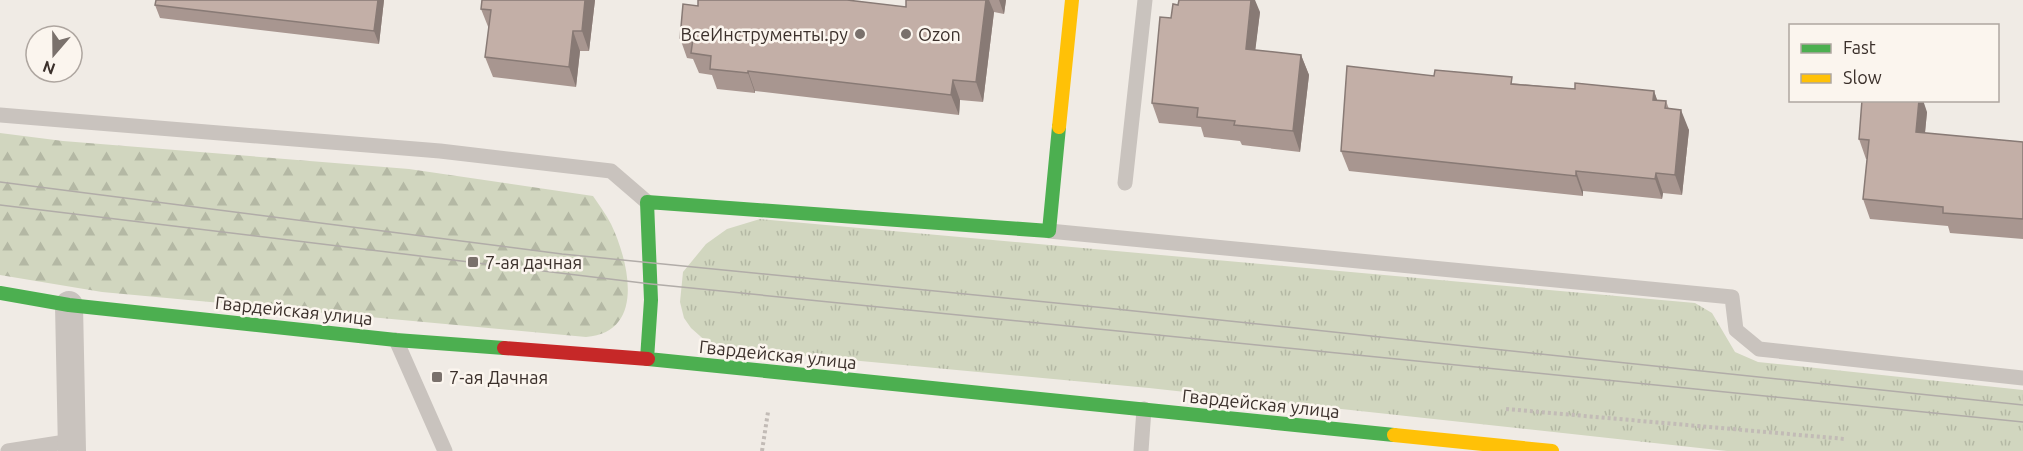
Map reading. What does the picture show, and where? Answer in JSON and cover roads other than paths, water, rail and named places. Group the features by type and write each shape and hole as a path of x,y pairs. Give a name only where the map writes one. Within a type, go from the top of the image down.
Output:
{"street":[{"path":"647,359 651,333 651,284 647,202 1049,231 1072,0"},
{"name":"Гвардейская улица","path":"0,292 69,305 396,340 647,359 1552,451"},
{"path":"69,305 72,446"}],"lane":[{"path":"1125,183 1145,0"},
{"path":"0,115 440,151 611,171 647,202"},
{"path":"1049,231 1732,297 1736,330 1759,349 2023,378"},
{"path":"396,340 445,451"},
{"path":"1141,451 1144,409"},
{"path":"8,451 72,446"}],"tram line":[{"path":"0,182 562,254 1106,308 2023,405"},
{"path":"0,205 651,284 2023,422"}],"place":[{"name":"ВсеИнструменты.ру","path":"860,34"},
{"name":"Ozon","path":"906,34"},
{"name":"7-ая дачная","path":"473,262"},
{"name":"7-ая Дачная","path":"437,377"}]}
